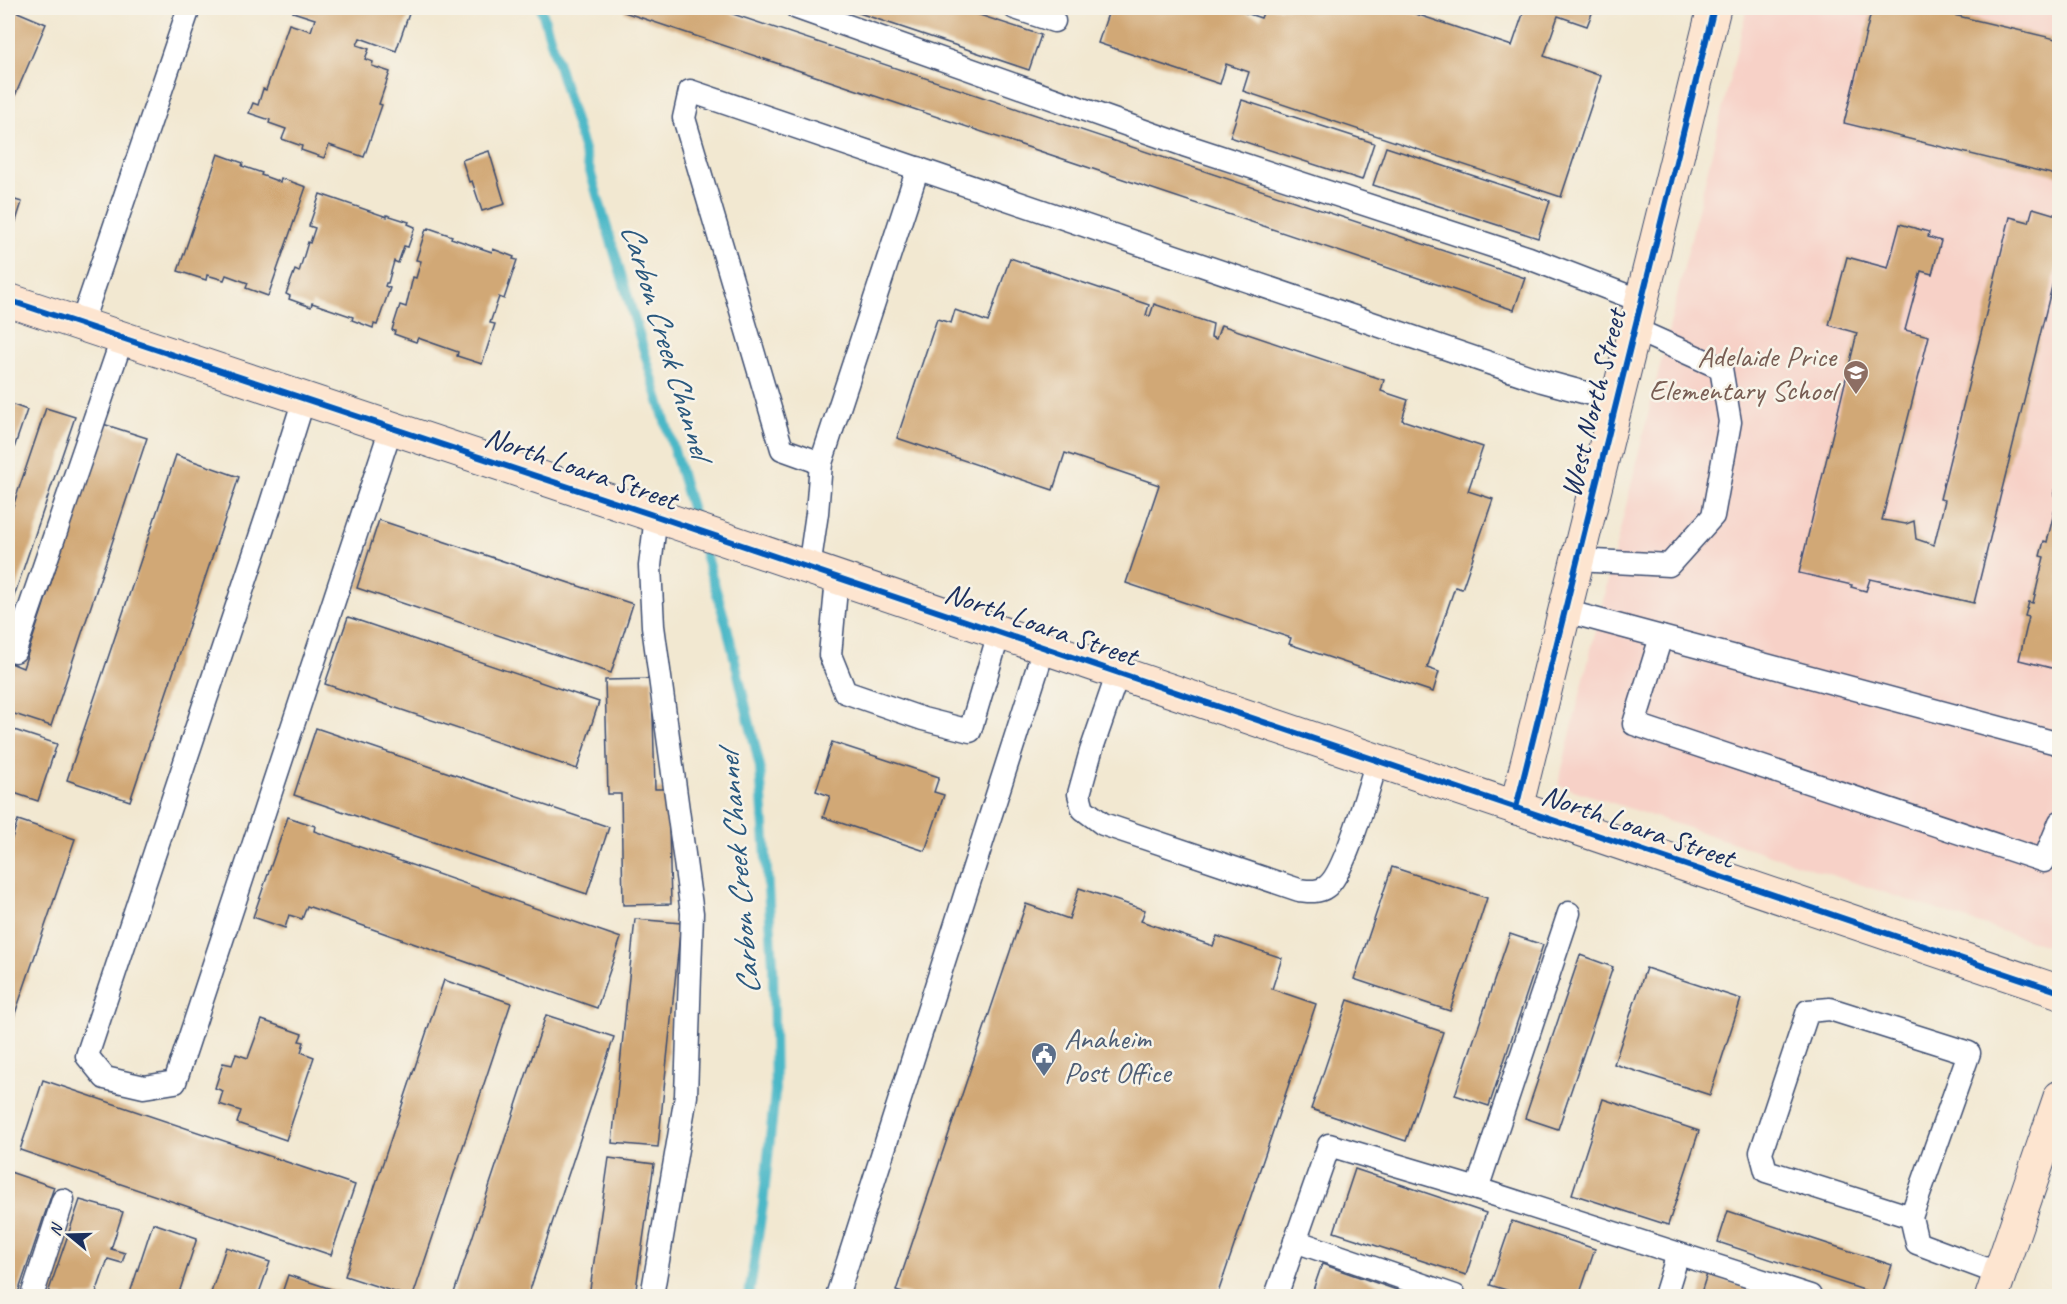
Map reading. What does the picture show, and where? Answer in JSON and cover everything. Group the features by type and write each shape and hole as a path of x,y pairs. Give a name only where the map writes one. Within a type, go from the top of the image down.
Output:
{"street":[{"name":"West North Street","path":"1516,808 1714,8"},
{"name":"North Loara Street","path":"8,300 662,518 2060,993"},
{"path":"1996,1285 2060,1097"}],"lane":[{"path":"81,325 189,8"},
{"path":"797,8 1184,145 1529,258 1638,315 1721,368 1730,422 1713,516 1669,565 1577,560"},
{"path":"1015,8 1054,21"},
{"path":"822,463 782,449 684,118 690,91 1542,381 1616,401"},
{"path":"918,168 822,463 823,573 830,655 845,692 912,715 970,731 999,633"},
{"path":"8,649 15,651 122,339"},
{"path":"304,399 87,1056 105,1078 144,1087 175,1082 391,428"},
{"path":"652,1296 686,1096 692,913 653,626 650,566 662,518"},
{"path":"1565,611 2060,744"},
{"path":"1661,637 1634,724 2044,861 2060,822"},
{"path":"837,1296 1044,648"},
{"path":"1118,674 1091,751 1079,794 1083,809 1103,824 1185,853 1299,890 1317,891 1328,886 1343,863 1377,761"},
{"path":"1477,1189 1569,913"},
{"path":"1911,1217 1766,1171 1761,1152 1808,1011 1830,1009 1969,1053 1911,1217 1917,1243 1996,1285"},
{"path":"1276,1296 1329,1145 1477,1189 1809,1296"},
{"path":"32,1296 63,1200"},
{"path":"1295,1241 1455,1296"},
{"path":"1665,1296 1678,1254"}],"shaded area":[{"name":"Adelaide Price Elementary School","path":"1747,8 2059,8 2059,950 1558,785"}],"building":[{"path":"8,8 46,24 8,112"},
{"path":"295,8 411,8 396,51 360,38 357,45 369,49 365,59 373,62 372,66 390,72 379,104 382,105 364,157 329,145 324,158 301,150 302,146 282,139 286,129 269,123 270,120 249,113 253,103 258,105 263,89 266,90 289,24 311,31 315,19 293,12"},
{"path":"625,8 715,8 1525,278 1514,310 624,12"},
{"path":"844,8 958,8 1041,35 1029,70"},
{"path":"1110,8 1245,8 1243,12 1261,18 1265,8 1398,8 1512,46 1525,8 1594,8 1587,26 1558,16 1544,56 1601,76 1561,197 1243,91 1249,72 1226,64 1220,84 1098,43"},
{"path":"1872,8 1924,8 2060,40 2060,176 1844,123"},
{"path":"1242,100 1374,143 1362,180 1230,137"},
{"path":"1386,147 1550,201 1538,238 1373,185"},
{"path":"489,151 505,204 482,211 462,160"},
{"path":"218,154 243,163 242,166 262,173 261,175 280,182 281,178 306,187 268,296 246,288 248,283 226,275 224,280 207,275 206,280 178,271"},
{"path":"320,194 387,217 387,215 409,222 408,224 415,227 408,247 404,246 398,263 394,261 388,283 385,286 390,288 377,325 374,324 373,328 352,320 353,317 312,303 311,307 289,299 290,296 286,294 295,270 299,272 308,242 310,243 315,228 309,226"},
{"path":"8,198 22,202 8,246"},
{"path":"2033,208 2060,216 2060,254 1974,603 1870,579 1866,591 1851,587 1852,585 1799,573 1857,333 1829,325 1847,257 1888,268 1900,224 1929,232 1928,237 1941,241 1932,274 1921,271 1905,330 1929,336 1882,520 1906,524 1914,521 1916,539 1934,545 1945,500 1940,499 2010,217 2029,222"},
{"path":"429,228 492,252 493,249 517,260 504,299 499,297 490,323 495,324 482,364 457,356 458,352 418,338 416,342 394,334 395,331 392,330 400,305 406,307 413,277 416,278 421,261 416,260 426,229"},
{"path":"1010,258 1149,305 1146,315 1150,316 1154,304 1213,324 1211,337 1216,339 1221,325 1384,380 1381,391 1408,400 1402,420 1483,447 1468,491 1493,499 1462,589 1455,587 1427,668 1439,672 1433,692 1289,644 1291,638 1126,583 1159,485 1065,453 1053,490 897,438 937,319 951,323 955,310 988,322"},
{"path":"8,403 27,410 11,457 8,456"},
{"path":"46,408 75,417 8,614 8,521"},
{"path":"103,424 147,438 51,726 8,712 8,662 23,668"},
{"path":"176,455 239,477 130,801 67,780"},
{"path":"2059,477 2060,670 2019,660 2029,617 2025,616 2029,602 2033,603 2044,557 2040,556 2044,541 2047,542 2058,496 2054,495"},
{"path":"379,520 633,604 611,673 357,588"},
{"path":"348,617 599,702 577,769 325,684"},
{"path":"652,679 655,789 668,789 671,904 623,905 621,794 608,794 605,680"},
{"path":"8,728 57,744 38,801 8,791"},
{"path":"316,728 609,827 587,894 294,795"},
{"path":"832,742 939,777 934,792 944,795 925,851 823,817 830,796 816,791"},
{"path":"288,817 315,826 314,831 621,938 597,1008 307,906 302,919 289,915 285,928 253,917"},
{"path":"18,820 75,839 8,1034 8,850"},
{"path":"1392,867 1487,898 1450,1011 1354,979"},
{"path":"1079,888 1145,910 1141,921 1213,946 1217,936 1282,958 1272,989 1316,1004 1217,1296 913,1296 896,1291 1026,904 1069,919"},
{"path":"635,919 681,923 658,1147 612,1143"},
{"path":"1510,934 1543,945 1489,1106 1455,1095"},
{"path":"1580,955 1613,967 1558,1129 1525,1118"},
{"path":"1646,968 1741,999 1710,1095 1614,1064"},
{"path":"444,980 511,1003 413,1296 407,1296 345,1276"},
{"path":"1348,1000 1443,1032 1406,1141 1311,1109"},
{"path":"546,1015 614,1037 528,1296 453,1296"},
{"path":"262,1020 302,1034 299,1041 304,1042 301,1052 314,1057 286,1140 237,1123 241,1111 219,1104 223,1091 215,1088 223,1063 232,1065 236,1054 248,1058"},
{"path":"43,1080 355,1185 331,1255 20,1150"},
{"path":"1603,1099 1699,1131 1668,1225 1572,1194"},
{"path":"609,1158 654,1164 635,1296 589,1296"},
{"path":"1355,1169 1486,1213 1466,1275 1334,1232"},
{"path":"10,1172 54,1187 17,1296 8,1296 8,1179"},
{"path":"80,1200 123,1212 111,1249 125,1253 122,1263 108,1259 95,1296 47,1296"},
{"path":"1728,1211 1892,1265 1882,1296 1718,1242"},
{"path":"1512,1221 1595,1249 1579,1296 1526,1296 1490,1285"},
{"path":"153,1223 197,1238 178,1296 129,1296"},
{"path":"226,1247 270,1262 258,1296 210,1296"},
{"path":"1322,1264 1414,1296 1311,1296"},
{"path":"1707,1274 1771,1296 1700,1296"},
{"path":"288,1275 353,1296 281,1296"}],"waterway":[{"name":"Carbon Creek Channel","path":"541,8 727,627 760,767 773,964 775,1092 763,1204 749,1296"}],"cycle path":[{"path":"1516,808 1714,8"},
{"path":"8,300 656,516 2060,992"}],"place":[{"name":"Adelaide Price Elementary School","path":"1856,396"},
{"name":"Anaheim Post Office","path":"1044,1078"}]}
